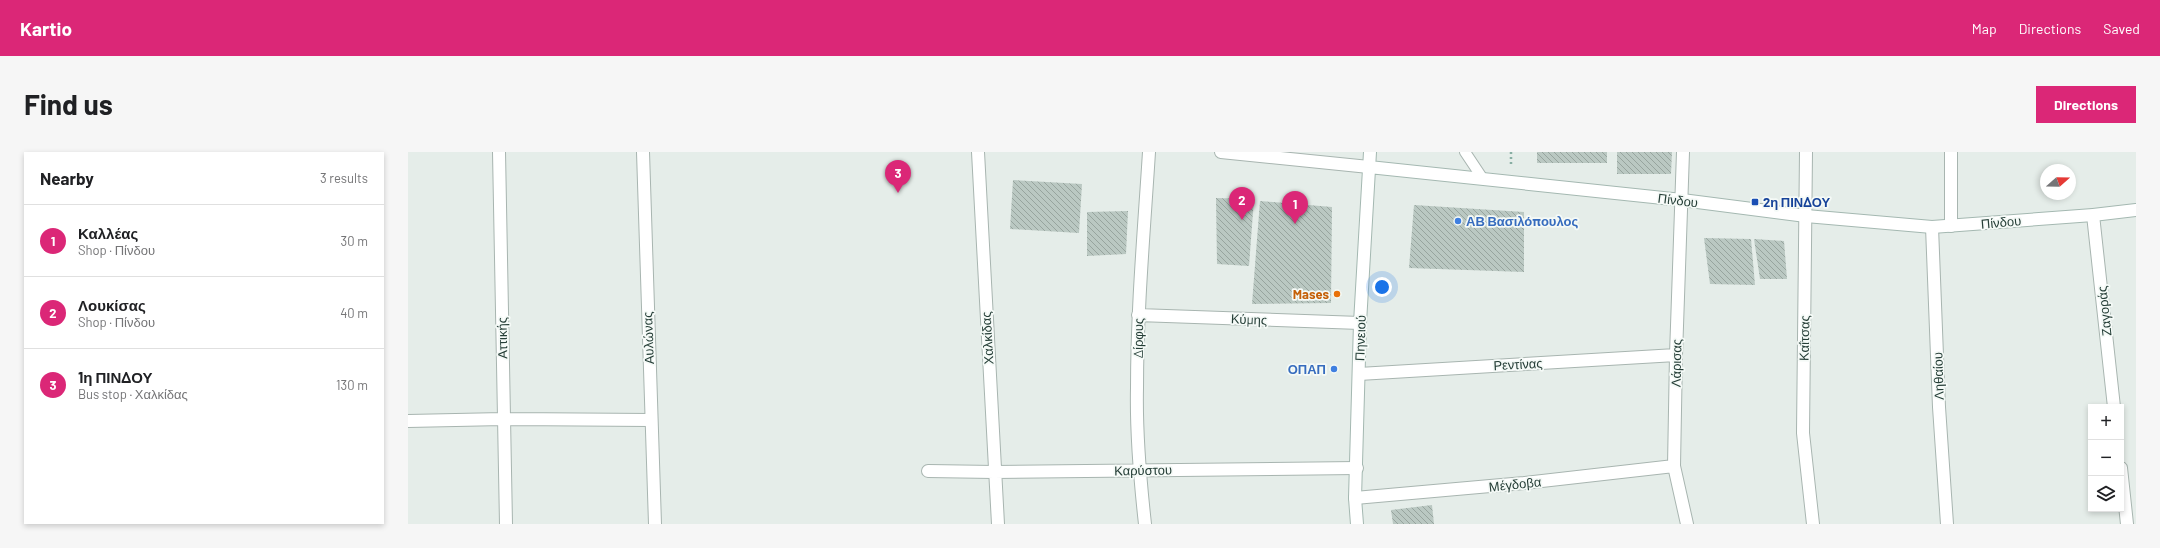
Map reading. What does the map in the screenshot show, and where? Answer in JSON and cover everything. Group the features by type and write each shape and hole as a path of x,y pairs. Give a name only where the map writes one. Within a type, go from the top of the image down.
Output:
{"street":[{"name":"Αττικής","path":"499,152 506,524"},
{"name":"Αυλώνας","path":"643,152 655,524"},
{"name":"Χαλκίδας","path":"978,152 994,472 998,524"},
{"name":"Δίρφυς","path":"1145,524 1140,470 1137,389 1138,315 1149,152"},
{"name":"Πίνδου","path":"1221,152 1682,200 1806,216 1932,227 2093,215 2136,210"},
{"name":"Πηνειού","path":"1357,524 1355,498 1360,323 1370,152"},
{"name":"Λάρισας","path":"1683,152 1674,466 1687,524"},
{"name":"Καΐτσας","path":"1806,152 1803,433 1813,524"},
{"path":"1950,226 1952,152"},
{"name":"Ζαγοράς","path":"2093,215 2114,404"},
{"name":"Ληθαίου","path":"1932,227 1939,407 1947,524"},
{"name":"Κύμης","path":"1138,315 1360,323"},
{"name":"Ρεντίνας","path":"1359,374 1676,355"},
{"path":"408,421 503,419 651,420"},
{"name":"Μέγδοβα","path":"1355,498 1524,483 1674,466"},
{"name":"Καρύστου","path":"928,470 994,472 1357,468"},
{"path":"2122,476 2127,524"}],"lane":[{"path":"1465,152 1483,179"}],"building":[{"path":"1537,152 1607,152 1607,163 1537,163"},
{"path":"1617,152 1672,152 1671,174 1617,174"},
{"path":"1013,180 1082,184 1079,233 1010,229"},
{"path":"1216,198 1254,199 1249,266 1217,264"},
{"path":"1260,201 1332,207 1331,303 1252,304"},
{"path":"1414,205 1524,212 1524,272 1409,268"},
{"path":"1128,211 1126,254 1087,256 1087,212"},
{"path":"1704,238 1751,239 1755,285 1710,284"},
{"path":"1754,239 1784,241 1787,279 1760,279"},
{"path":"1432,505 1434,524 1393,524 1391,510"}],"place":[{"name":"1η ΠΙΝΔΟΥ","path":"898,193"},
{"name":"2η ΠΙΝΔΟΥ","path":"1755,202"},
{"name":"Λουκίσας","path":"1242,220"},
{"name":"ΑΒ Βασιλόπουλος","path":"1458,221"},
{"name":"Καλλέας","path":"1295,224"},
{"name":"Mases","path":"1337,294"},
{"name":"ΟΠΑΠ","path":"1334,369"}]}
